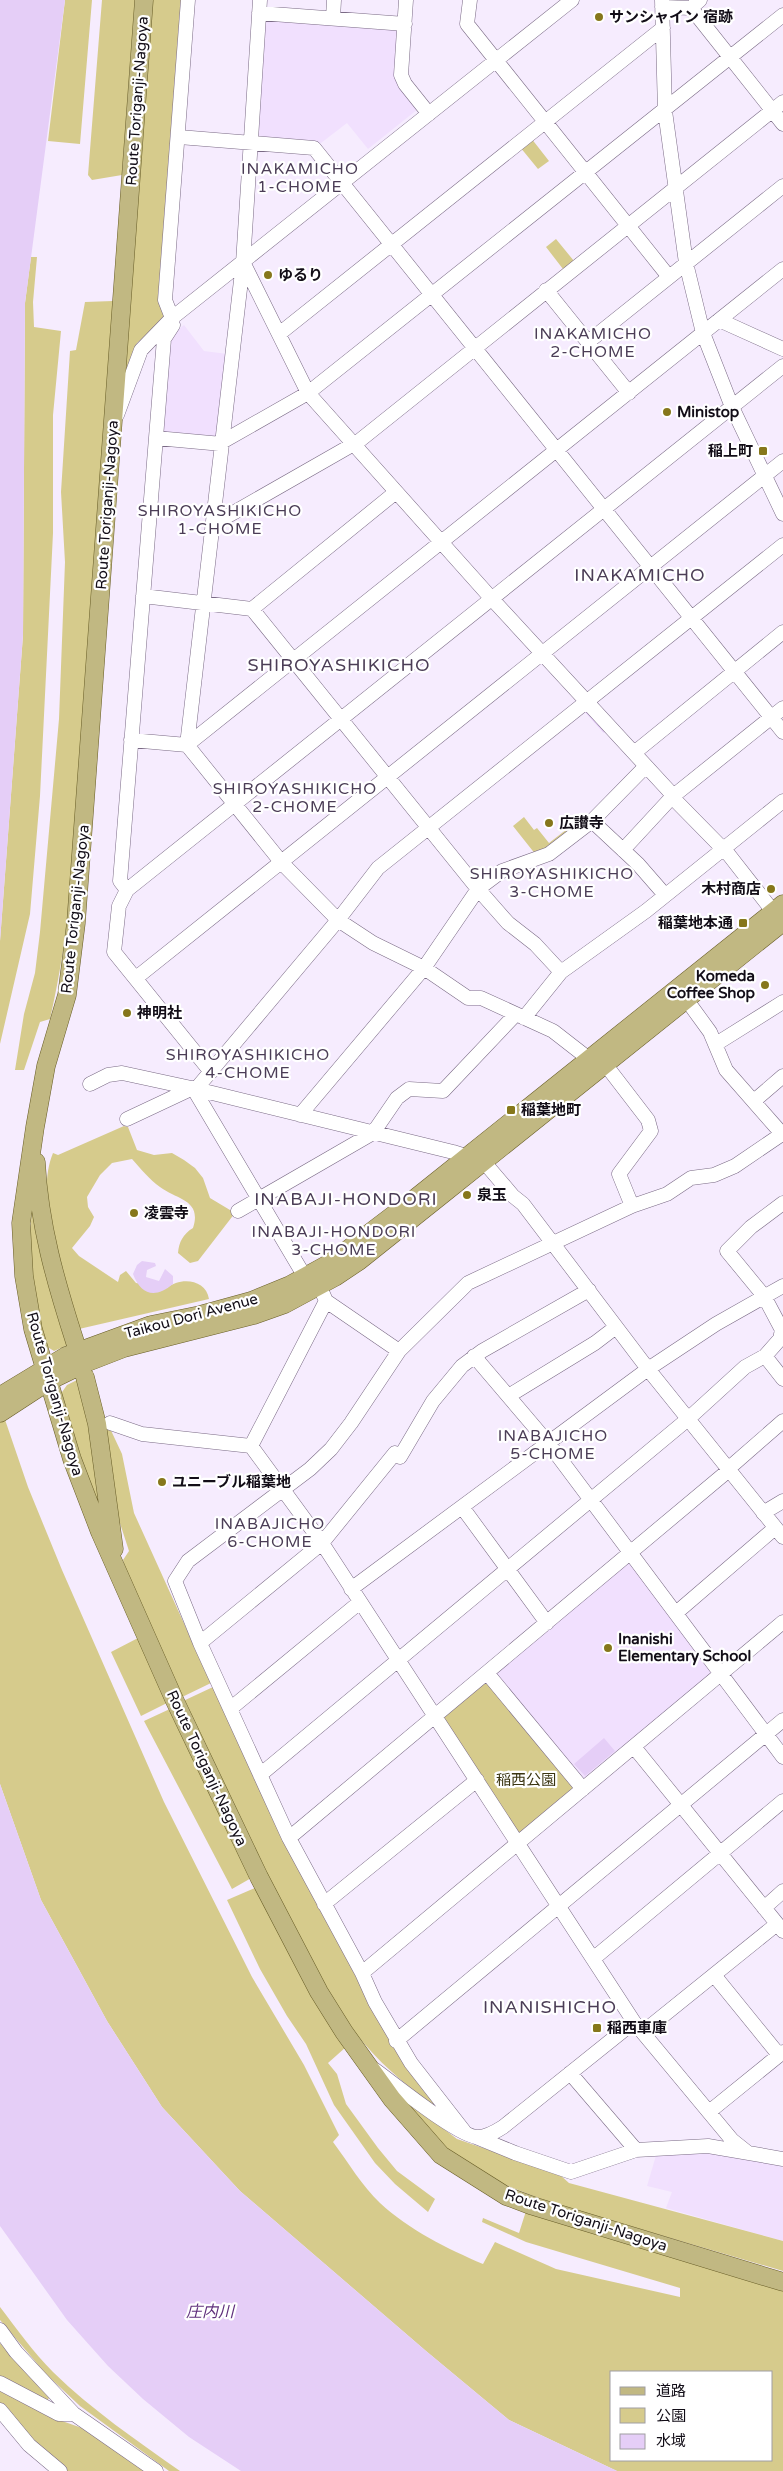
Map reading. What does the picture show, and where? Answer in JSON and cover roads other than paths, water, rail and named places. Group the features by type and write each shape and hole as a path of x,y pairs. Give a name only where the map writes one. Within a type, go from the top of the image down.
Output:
{"main road":[{"name":"Route Toriganji-Nagoya","path":"144,0 76,923 67,995 46,1066 21,1223 22,1250 33,1328 75,1467 126,1592 259,1878 319,1992 344,2032 392,2099 441,2155 506,2196 783,2282"},
{"name":"Taikou Dori Avenue","path":"317,1288 330,1263 468,1155 686,999 781,917"},
{"name":"Taikou Dori Avenue","path":"21,1391 47,1375 66,1356 118,1335 172,1319 200,1315 236,1306 276,1292 317,1288 359,1261 484,1162 597,1062 781,917"},
{"path":"35,1127 37,1182 42,1221 61,1298 76,1342"},
{"path":"85,1377 97,1424 114,1550 126,1592"},
{"path":"0,1396 21,1391"},
{"path":"0,1414 21,1391"}],"street":[{"path":"172,318 164,300 179,137 188,0"},
{"path":"333,18 334,0"},
{"path":"406,0 401,75 404,84 429,114"},
{"path":"470,0 467,24 669,277"},
{"path":"111,432 141,350 172,318 429,114 565,2"},
{"path":"783,124 778,106 730,57 696,4 662,3 665,111 686,263 703,333 732,406 783,514"},
{"path":"405,24 333,18 260,6 243,263 186,745 282,863 338,920 373,943 424,968 468,998 481,998 520,1016 567,1040 597,1062 648,1120 651,1131 619,1174 632,1206"},
{"path":"156,438 222,443 308,393 783,16"},
{"path":"278,334 662,28"},
{"path":"212,525 354,445 474,347 778,106"},
{"path":"179,137 314,148 783,732"},
{"path":"588,342 783,186"},
{"path":"243,263 308,393 492,599 670,792 672,797 722,849 781,917"},
{"path":"131,740 186,745 783,269"},
{"path":"546,290 629,393"},
{"path":"127,890 120,881 164,339 185,307"},
{"path":"719,320 783,349"},
{"path":"211,1072 114,952 119,906 127,890 783,366"},
{"path":"136,978 389,778 783,461"},
{"path":"252,609 396,492"},
{"path":"127,1119 195,1089 338,920 378,868 783,545"},
{"path":"143,596 252,609 478,889 508,923 535,944 561,972"},
{"path":"634,753 783,632"},
{"path":"623,850 672,797 783,708"},
{"path":"300,1114 424,968 478,889 502,871 549,854 592,821 646,766"},
{"path":"238,1211 374,1133 397,1098 409,1089 443,1091 520,1016 561,972 664,896 783,801"},
{"path":"592,821 638,864 664,896"},
{"path":"470,2134 396,2041 362,1973 289,1838 200,1643 175,1581 188,1561 310,1469 331,1449 351,1423 399,1351 468,1283 632,1206 667,1194 691,1178 714,1175 734,1166 783,1134 726,1070 716,1044 686,999"},
{"path":"716,1044 783,1002"},
{"path":"90,1084 108,1075 122,1073 468,1155 484,1162 522,1204 648,1370 779,1532 676,1613"},
{"path":"754,1101 783,1076"},
{"path":"195,1089 260,1200 317,1288 399,1351"},
{"path":"260,1776 688,1419 745,1367 765,1356 780,1339 782,1330 764,1296 726,1251 751,1227 783,1203"},
{"path":"351,1589 648,1370 716,1324 783,1286"},
{"path":"251,1446 317,1288"},
{"path":"200,1643 322,1544 398,1455 433,1401 462,1366 474,1356 589,1290"},
{"path":"510,1395 595,1343 616,1327"},
{"path":"474,1356 510,1395 549,1444 783,1757"},
{"path":"765,1356 783,1379"},
{"path":"289,1838 547,1623 783,1421"},
{"path":"110,1423 142,1434 251,1446 322,1544 477,1780 557,1906 638,2027 732,2140 747,2152"},
{"path":"763,1513 783,1501"},
{"path":"462,1507 547,1623"},
{"path":"230,1709 360,1602"},
{"path":"362,1973 518,1845 783,1622"},
{"path":"487,1673 583,1789"},
{"path":"396,2041 783,1720"},
{"path":"470,2134 492,2134 503,2127 570,2073 714,1975 780,1927 634,1747"},
{"path":"324,1904 477,1780"},
{"path":"593,1959 783,1801"},
{"path":"764,1908 783,1891"},
{"path":"709,2112 781,2054 714,1975"},
{"path":"370,2066 453,2126 515,2154 571,2172 636,2150 708,2146 782,2158"},
{"path":"570,2073 636,2150"},
{"path":"0,2330 16,2352 74,2414 156,2471"},
{"path":"0,2383 58,2414 74,2414"},
{"path":"0,2410 29,2444 60,2471"}],"water":[{"path":"0,0 65,0 25,303 23,635 0,941"},
{"path":"142,1261 155,1263 156,1266 147,1270 146,1277 159,1281 165,1269 173,1276 173,1284 160,1292 155,1293 144,1290 140,1287 133,1274 137,1265"},
{"path":"604,1738 615,1751 585,1776 574,1764"},
{"name":"庄内川","path":"0,1784 41,1900 107,2021 162,2107 240,2191 509,2420 617,2471 241,2471 189,2437 143,2399 108,2366 67,2320 0,2226"}],"waterway":[{"path":"587,712 604,731"}],"place":[{"name":"サンシャイン 宿跡","path":"599,17"},
{"name":"ゆるり","path":"268,275"},
{"name":"Ministop","path":"667,412"},
{"name":"稲上町","path":"763,451"},
{"name":"広讃寺","path":"549,823"},
{"name":"木村商店","path":"771,889"},
{"name":"稲葉地本通","path":"743,923"},
{"name":"Komeda Coffee Shop","path":"765,985"},
{"name":"神明社","path":"127,1013"},
{"name":"稲葉地町","path":"511,1110"},
{"name":"泉玉","path":"467,1195"},
{"name":"凌雲寺","path":"134,1213"},
{"name":"ユニーブル稲葉地","path":"162,1482"},
{"name":"Inanishi Elementary School","path":"608,1648"},
{"name":"稲西車庫","path":"597,2028"}],"district":[{"name":"INAKAMICHO 1-CHOME","path":"300,177"},
{"name":"INAKAMICHO 2-CHOME","path":"593,342"},
{"name":"SHIROYASHIKICHO 1-CHOME","path":"220,519"},
{"name":"INAKAMICHO","path":"640,575"},
{"name":"SHIROYASHIKICHO","path":"339,665"},
{"name":"SHIROYASHIKICHO 2-CHOME","path":"295,797"},
{"name":"SHIROYASHIKICHO 3-CHOME","path":"552,882"},
{"name":"SHIROYASHIKICHO 4-CHOME","path":"248,1063"},
{"name":"INABAJI-HONDORI","path":"346,1199"},
{"name":"INABAJI-HONDORI 3-CHOME","path":"334,1240"},
{"name":"INABAJICHO 5-CHOME","path":"553,1444"},
{"name":"INABAJICHO 6-CHOME","path":"270,1532"},
{"name":"INANISHICHO","path":"550,2007"}],"park label":[{"name":"稲西公園","path":"526,1780"}]}
